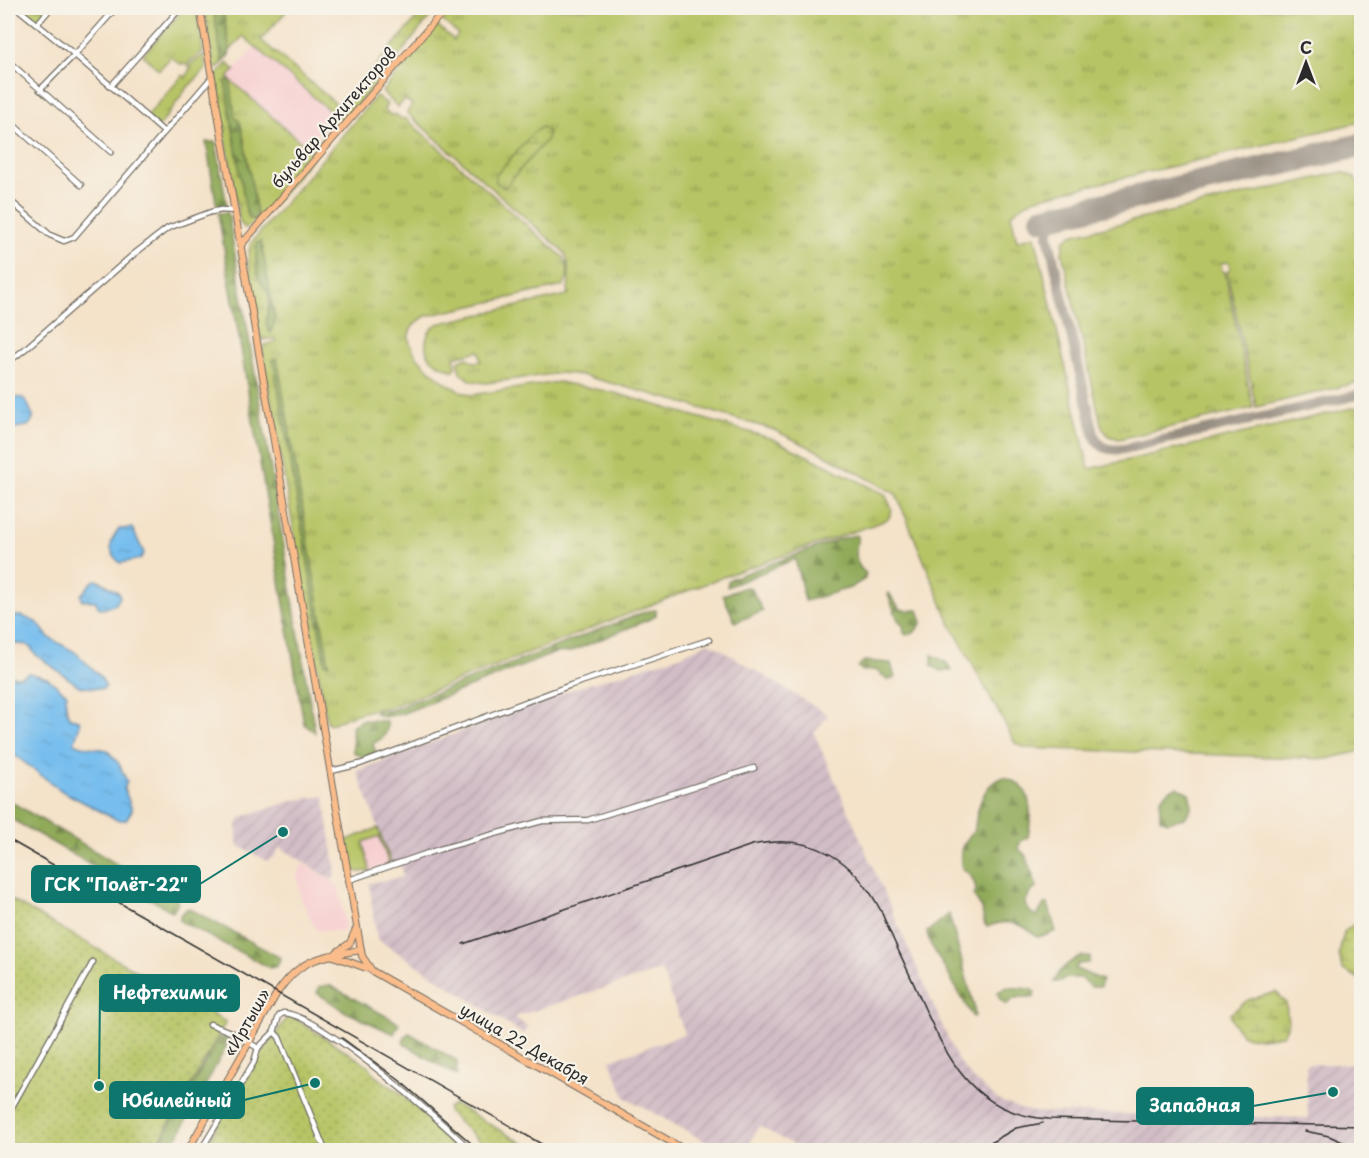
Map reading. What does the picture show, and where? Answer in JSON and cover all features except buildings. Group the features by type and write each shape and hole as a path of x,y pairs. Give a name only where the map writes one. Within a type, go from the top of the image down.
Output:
{"main road":[{"path":"200,8 356,925 361,950 372,971"},
{"name":"бульвар Архитекторов","path":"241,245 446,8"},
{"path":"328,956 346,947 354,936 356,925"},
{"name":"«Иртыш»","path":"188,1150 288,977 308,962 361,950"},
{"name":"улица 22 Декабря","path":"328,956 345,959 372,971 685,1150"}],"street":[{"path":"17,8 164,132"},
{"path":"37,24 51,8"},
{"path":"40,90 116,8"},
{"path":"111,86 177,12 184,8"},
{"path":"8,61 111,152"},
{"path":"8,199 50,235 64,241 79,232 212,77"},
{"path":"9,124 81,185"},
{"path":"8,359 15,357 25,349 134,254 168,228 216,211 235,211"},
{"path":"331,771 370,760 571,685 709,640"},
{"path":"349,880 440,849 542,821 588,820 754,768"},
{"path":"8,1114 93,962"},
{"path":"201,1150 254,1062 258,1048 274,1032 279,1016 283,1013 296,1016 313,1025 378,1070 392,1084 401,1088 423,1106 471,1150"},
{"path":"210,1024 233,1032 258,1048"},
{"path":"274,1032 279,1037 325,1150"}],"shaded area":[{"path":"255,47 334,115 306,147 228,78"},
{"path":"709,642 828,715 814,733 957,1059 972,1078 998,1100 1034,1112 1308,1118 1306,1064 1349,1064 1361,1072 1361,1150 803,1150 759,1126 745,1150 721,1150 625,1097 610,1060 685,1034 661,970 514,1017 528,1027 523,1034 377,939 369,883 403,877 401,865 393,867 357,771 573,689 680,656"},
{"path":"324,796 336,873 332,880 280,847 274,857 267,861 237,843 237,823 242,817 295,800"},
{"path":"379,836 390,863 370,871 363,842"},
{"path":"303,864 332,880 339,888 346,930 316,930 301,898 297,874"}],"green space":[{"path":"20,8 50,8 38,21"},
{"path":"187,8 197,8 203,52 190,61 188,66 180,64 171,57 159,70 143,55"},
{"path":"204,8 289,8 261,40 340,107 384,56 391,66 323,143 320,141 339,119 243,36 229,52 230,55 218,68 214,68"},
{"path":"213,8 223,10 230,50 222,62"},
{"path":"426,8 437,8 395,58 387,52"},
{"path":"452,8 1361,8 1361,122 1033,199 1011,214 1017,241 1035,236 1089,469 1361,406 1361,751 1327,759 1025,748 1015,743 950,623 896,494 824,454 774,430 677,401 581,375 561,373 486,383 472,381 460,373 458,361 467,357 473,362 481,361 479,351 454,357 456,367 453,371 430,358 426,348 427,337 437,324 567,295 569,279 565,253 407,113 412,104 405,100 398,107 382,92 437,25 454,40 458,34 443,21 444,16"},
{"path":"204,55 206,69 186,89 159,127 147,116 183,75 186,78 192,63"},
{"path":"227,63 235,70 228,78 311,151 316,145 318,147 316,153 272,206 245,228 240,223 216,80 217,75"},
{"path":"230,80 235,117 242,129 257,214 255,220 249,218 246,211 225,81"},
{"path":"376,96 387,104 384,109 392,116 395,114 402,119 405,118 563,257 567,268 567,279 563,286 426,316 420,320 412,328 409,338 411,347 424,365 444,381 471,395 559,382 615,393 773,439 885,494 892,509 889,518 733,573 390,707 360,713 331,724 327,722 262,350 265,345 276,342 275,338 262,340 259,335 248,257 251,243"},
{"path":"542,127 548,132 547,139 504,188 496,182 496,175 533,133"},
{"path":"206,142 216,142 227,208 217,208"},
{"path":"1342,172 1354,177 1361,186 1361,382 1256,407 1227,272 1230,269 1229,262 1221,263 1222,271 1225,272 1253,408 1119,439 1109,436 1102,428 1062,253 1064,241 1071,235"},
{"path":"218,213 228,213 315,732 304,724"},
{"path":"261,241 275,319 271,333 266,320 269,297 260,281 257,268 256,246"},
{"path":"277,358 329,664 325,664 273,359"},
{"path":"857,535 857,562 866,573 865,579 850,588 805,601 795,559 727,587 728,581 732,578 839,539"},
{"path":"746,587 751,588 763,611 735,622 723,595"},
{"path":"889,593 903,610 918,610 922,622 914,633 906,635 904,633 903,625 898,620"},
{"path":"656,610 656,615 650,619 570,652 555,653 401,714 383,717 375,713 375,710 389,711 647,611"},
{"path":"932,655 946,662 952,671 941,671 932,666"},
{"path":"864,661 891,663 895,678 888,680 876,670 863,671 858,667"},
{"path":"361,720 387,721 385,734 374,743 376,751 374,755 366,759 353,752 352,726"},
{"path":"1004,777 1019,785 1028,797 1030,818 1028,837 1021,841 1018,848 1026,856 1037,887 1029,894 1025,904 1031,913 1037,916 1044,904 1048,904 1056,931 1047,935 1037,937 1020,925 1007,922 987,927 984,923 982,909 973,895 976,891 974,881 962,868 961,851 964,843 975,830 977,814 985,792 991,784"},
{"path":"1177,787 1189,793 1192,806 1185,818 1167,822 1160,818 1161,798"},
{"path":"8,800 176,899 178,903 173,912 8,817"},
{"path":"378,828 391,863 388,861 379,836 363,842 370,871 352,870 347,840"},
{"path":"8,898 226,1022 154,1150 8,1150"},
{"path":"188,908 281,958 277,966 270,968 180,921 180,915"},
{"path":"949,914 974,1006 975,1016 973,1017 930,943 927,932"},
{"path":"1358,921 1361,922 1361,980 1342,969 1339,954 1344,932"},
{"path":"1082,956 1090,957 1089,963 1078,964 1076,969 1102,980 1100,987 1091,987 1081,978 1068,978 1054,982 1065,966"},
{"path":"329,985 399,1023 394,1034 346,1012 317,993 319,987"},
{"path":"1007,987 1030,989 1035,992 1034,998 1019,997 1006,1005 999,998 998,992"},
{"path":"1276,992 1286,1003 1288,1024 1283,1035 1257,1038 1244,1035 1238,1030 1230,1014 1248,1000"},
{"path":"289,1015 369,1066 375,1076 398,1091 465,1150 203,1150 261,1054"},
{"path":"409,1033 457,1061 457,1076 403,1043 405,1036"},
{"path":"219,1038 227,1038 226,1047 178,1136 169,1150 156,1150"},
{"path":"454,1104 535,1150 489,1150 448,1112 448,1108"}],"water":[{"path":"13,397 23,398 28,404 33,420 28,426 8,429 8,402"},
{"path":"132,528 144,553 140,559 120,563 111,550 111,542 119,529"},
{"path":"95,580 119,593 120,597 116,604 103,609 98,607 96,601 82,600 81,595"},
{"path":"8,612 38,623 48,637 75,652 100,676 106,686 103,689 79,686 35,654 29,647 23,644 8,643"},
{"path":"29,673 47,678 67,694 66,703 70,718 79,720 80,724 74,743 107,750 119,764 127,782 124,788 132,810 126,820 117,820 62,791 8,750 8,674 18,677"}],"taxiway":[{"path":"1358,145 1362,159"},
{"path":"1061,215 1051,223 1048,235 1094,434 1105,448 1124,449 1362,394"}],"runway":[{"path":"1042,219 1362,145"}],"railway":[{"path":"8,839 552,1150"},
{"path":"463,944 752,845 774,842 812,846 844,864 870,893 881,911 927,1014 950,1058 980,1093 999,1106 1022,1115 1049,1119 1362,1126"},
{"path":"342,1038 399,1080 479,1150"},
{"path":"978,1150 1016,1128 1043,1123"},
{"path":"1305,1131 1329,1136 1361,1150"}],"place":[{"name":"ГСК \"Полёт-22\"","path":"283,832"},
{"name":"Юбилейный","path":"315,1083"},
{"name":"Нефтехимик","path":"99,1086"},
{"name":"Западная","path":"1333,1092"}]}
